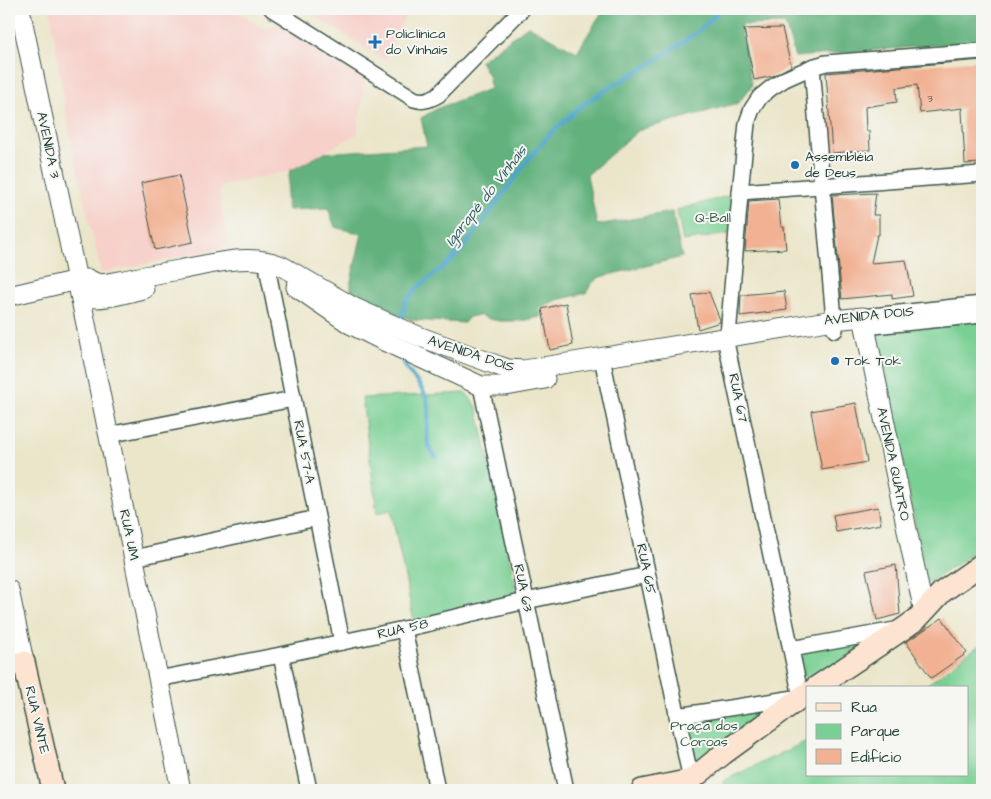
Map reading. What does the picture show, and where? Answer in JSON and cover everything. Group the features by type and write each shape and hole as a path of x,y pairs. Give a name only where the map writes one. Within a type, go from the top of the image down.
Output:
{"main road":[{"path":"817,686 904,629 917,619 942,592 982,564"},
{"path":"919,590 928,596 942,592"},
{"name":"RUA VINTE","path":"16,664 53,790"},
{"path":"642,790 695,785 723,754 806,693"}],"street":[{"name":"AVENIDA 3","path":"20,9 81,282"},
{"name":"AVENIDA 3","path":"31,9 62,162 81,282"},
{"path":"272,9 420,101 426,101 438,95 522,9"},
{"path":"834,325 812,67 826,63 982,51"},
{"name":"RUA 67","path":"806,687 791,649 728,342 747,123 752,109 760,97 785,79 812,67"},
{"path":"740,192 982,174"},
{"name":"AVENIDA DOIS","path":"81,282 86,295 97,298 227,273 269,267 350,324 389,333 418,336 499,366 516,370 603,363"},
{"name":"RUA 57-A","path":"269,267 293,399 342,642"},
{"path":"9,296 81,282"},
{"name":"RUA UM","path":"81,282 108,434 181,790"},
{"name":"AVENIDA DOIS","path":"864,322 982,304"},
{"name":"AVENIDA DOIS","path":"389,333 410,353 481,386 506,386 603,363 834,325 982,315"},
{"name":"AVENIDA QUATRO","path":"864,322 924,612"},
{"name":"RUA 65","path":"603,363 677,716 695,785"},
{"name":"RUA 63","path":"481,386 566,790"},
{"path":"108,434 293,399"},
{"path":"134,558 317,518"},
{"name":"RUA 58","path":"158,679 404,629 647,575"},
{"name":"RUA VINTE","path":"9,590 16,664"},
{"path":"404,629 437,790"},
{"path":"791,649 904,629"},
{"path":"281,655 309,790"},
{"path":"677,716 806,692"}],"shaded area":[{"path":"50,9 233,9 265,29 281,23 366,73 357,134 290,171 220,185 219,196 229,247 101,273 75,160"},
{"name":"Policlínica do Vinhais","path":"304,9 408,9 385,60"}],"green space":[{"path":"604,9 635,9 644,16 651,9 982,9 982,41 795,57 785,24 740,25 752,86 738,103 639,130 587,175 597,225 672,212 682,257 600,277 592,283 586,293 557,300 539,308 541,317 519,321 501,321 479,315 469,317 464,323 413,320 379,309 351,294 351,281 362,234 335,227 328,208 288,210 286,196 290,171 324,153 427,146 421,118 438,108 490,89 489,77 480,61 528,26 577,52"},
{"name":"Q-Ball","path":"735,194 729,234 683,241 677,210"},
{"path":"982,316 982,547 927,584 876,326"},
{"path":"466,393 477,407 516,590 509,599 414,621 391,510 377,513 362,398"},
{"path":"876,637 806,685 801,653"},
{"path":"982,643 982,790 723,790 723,781 806,741 806,776 968,776 968,686 924,686"},
{"name":"Praça dos Coroas","path":"773,706 692,766 683,719"}],"building":[{"path":"782,28 791,66 773,76 754,80 744,29"},
{"path":"982,60 982,163 965,164 963,108 920,113 917,85 896,88 897,102 865,107 866,131 869,131 870,150 832,153 826,73"},
{"path":"179,175 193,242 155,250 141,183"},
{"path":"876,193 873,215 879,215 879,235 877,235 871,263 906,260 913,296 892,299 892,294 842,299 832,195"},
{"path":"778,199 781,227 784,227 786,249 745,251 749,201"},
{"path":"784,291 787,310 740,316 741,295"},
{"path":"709,292 720,322 698,329 692,295"},
{"path":"566,303 573,345 550,350 542,309"},
{"path":"856,403 867,462 822,470 811,411"},
{"path":"878,507 881,524 836,532 833,515"},
{"path":"896,565 900,614 877,620 866,571"},
{"path":"942,618 967,653 931,678 906,642"}],"waterway":[{"name":"Igarapé do Vinhais","path":"401,324 405,303 416,289 453,259 469,241 530,157 551,133 581,106 649,65 699,31 721,9"},
{"name":"Igarapé do Vinhais","path":"402,356 405,366 427,400 429,412 428,443 436,457"}],"place":[{"name":"Policlínica do Vinhais","path":"375,42"},
{"name":"Assembléia de Deus","path":"795,165"},
{"name":"Tok Tok","path":"835,361"}]}
